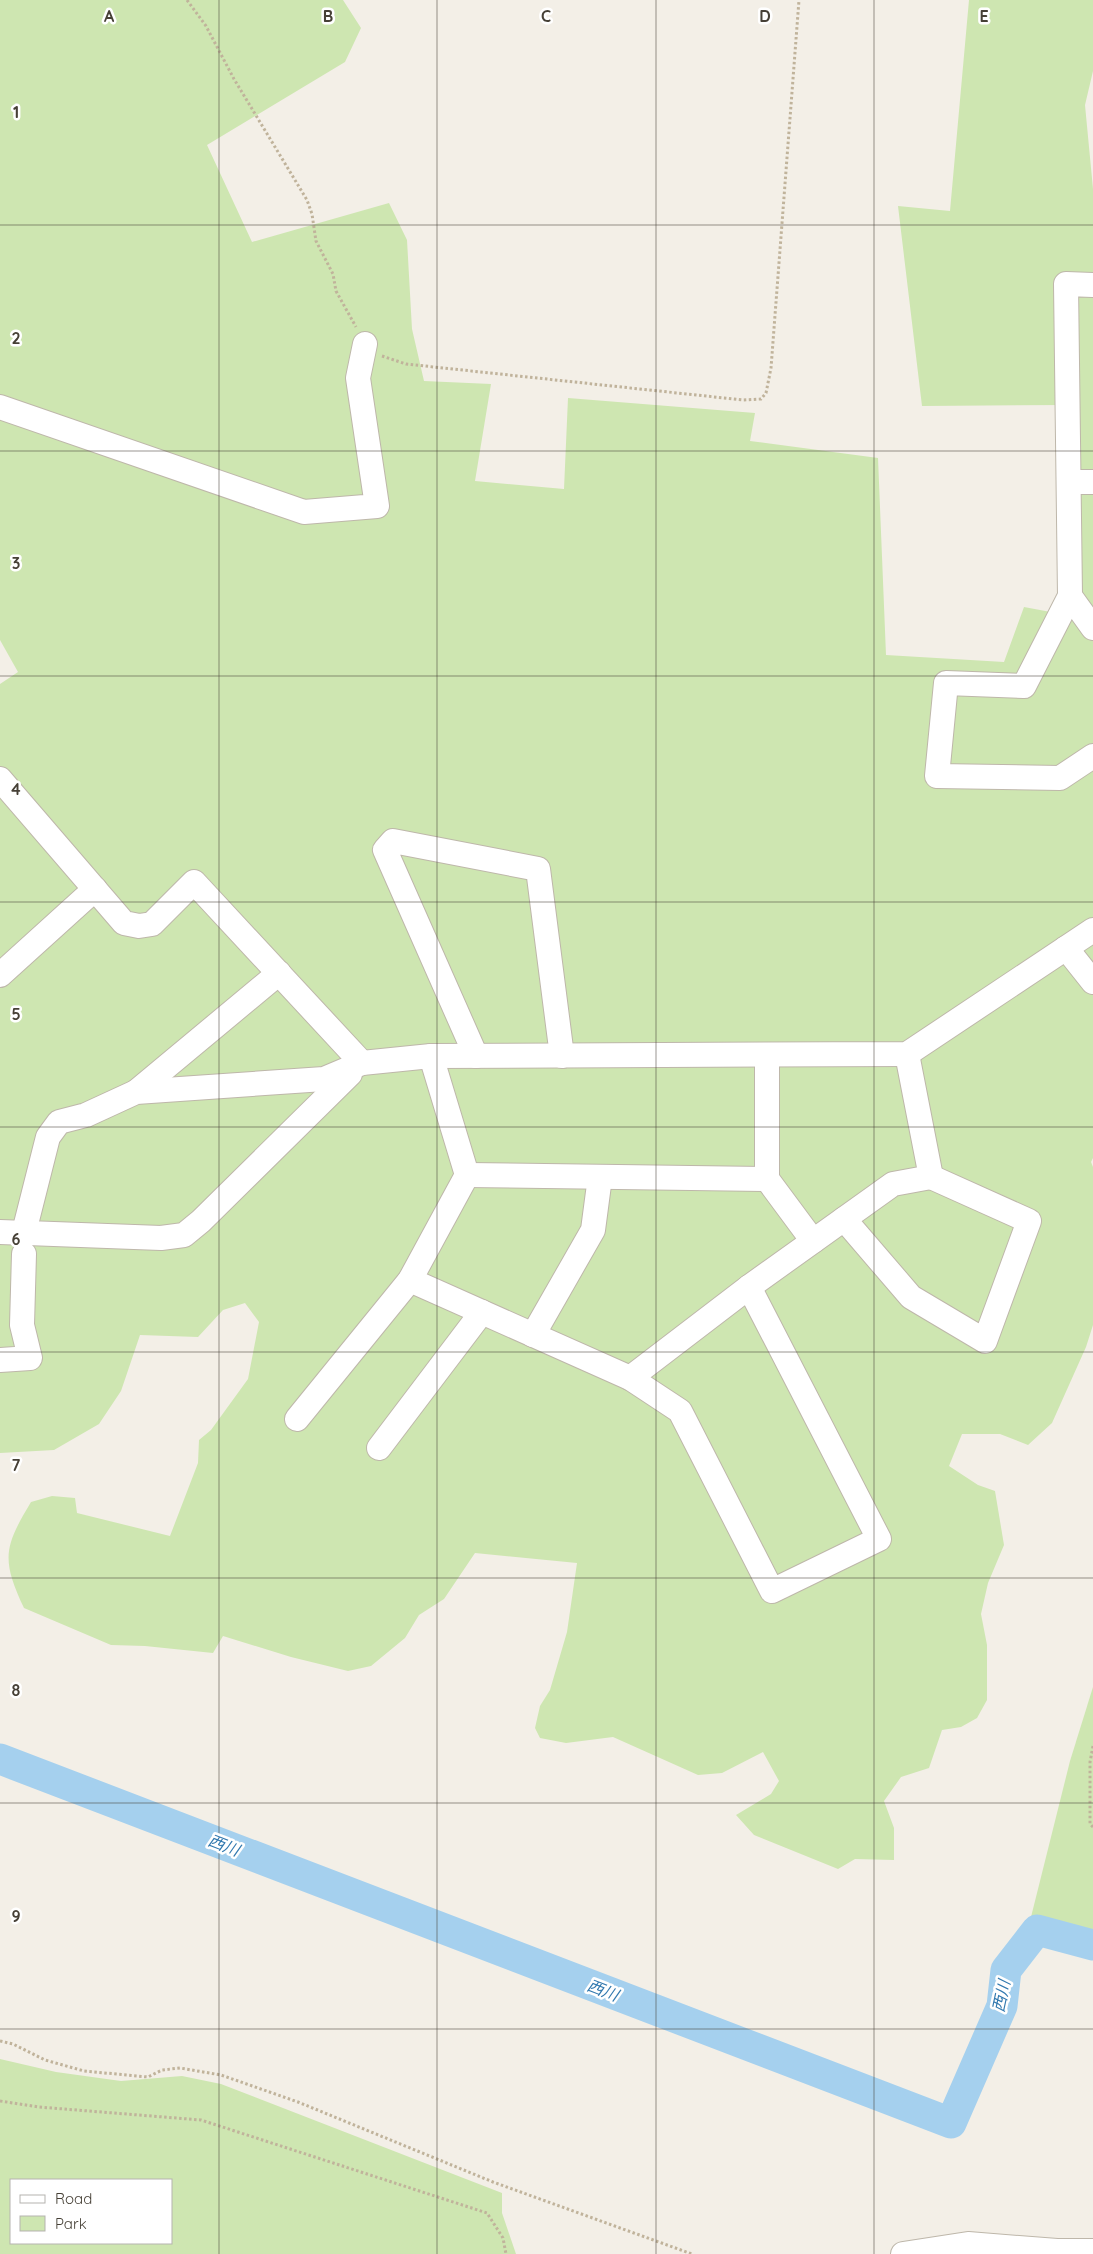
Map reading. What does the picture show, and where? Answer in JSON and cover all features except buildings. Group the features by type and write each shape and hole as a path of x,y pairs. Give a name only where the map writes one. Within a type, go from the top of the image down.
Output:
{"street":[{"path":"1093,285 1066,284 1070,596 1024,686 946,684 937,776 1060,778 1093,756"},
{"path":"0,407 304,512 377,506 358,378 365,344"},
{"path":"1069,482 1093,482"},
{"path":"1070,596 1093,628"},
{"path":"0,780 124,923 139,926 152,924 194,882 362,1062"},
{"path":"476,1056 385,850 393,840 538,870 562,1056"},
{"path":"0,974 95,889"},
{"path":"136,1092 324,1079 362,1062 431,1056 906,1054 1093,930"},
{"path":"1066,948 1093,982"},
{"path":"0,1360 30,1358 22,1325 24,1243 48,1137 59,1122 86,1115 136,1092 279,974"},
{"path":"906,1054 931,1177"},
{"path":"766,1055 767,1179 813,1241"},
{"path":"297,1419 410,1280 467,1175 431,1056"},
{"path":"0,1232 24,1243 161,1238 184,1235 201,1221 362,1062"},
{"path":"467,1175 767,1179"},
{"path":"533,1334 593,1230 600,1177"},
{"path":"630,1378 748,1287 893,1184 931,1177 1029,1221 985,1341 911,1297 844,1219"},
{"path":"410,1280 630,1378 680,1411 772,1590 879,1539 748,1287"},
{"path":"379,1448 482,1312"},
{"path":"903,2254 968,2244 1057,2252 1093,2251"}],"path":[{"path":"187,0 206,26 234,79 307,200 312,214 316,241 333,274 336,291 365,344 374,354 406,364 743,400 761,399 766,393 771,368 799,0"},
{"path":"1093,1746 1090,1762 1090,1824 1093,1827"},
{"path":"0,2041 13,2044 44,2060 84,2071 148,2076 162,2070 180,2068 221,2075 298,2102 493,2182 692,2254"},
{"path":"0,2101 39,2107 201,2120 487,2213 495,2222 503,2238 506,2254"}],"green space":[{"path":"0,0 343,0 361,28 345,62 207,145 252,242 389,203 407,240 412,329 424,381 491,384 475,481 564,489 568,398 755,413 750,441 878,458 886,655 1004,662 1024,607 1056,613 1067,405 922,406 898,206 950,211 969,0 1093,0 1093,71 1085,105 1093,189 1093,1158 1091,1162 1093,1167 1093,1325 1086,1347 1052,1423 1028,1445 1000,1434 962,1434 949,1466 978,1485 995,1491 1004,1545 988,1583 981,1614 987,1645 987,1700 977,1718 961,1727 942,1730 929,1768 901,1777 884,1801 894,1828 894,1860 855,1859 838,1869 754,1835 736,1815 771,1794 779,1781 763,1752 722,1773 698,1775 613,1737 566,1743 540,1738 535,1728 540,1706 550,1690 567,1632 577,1563 475,1553 444,1599 419,1615 405,1638 371,1666 348,1671 291,1657 223,1636 213,1653 145,1646 111,1645 24,1608 12,1577 9,1554 15,1531 31,1502 52,1496 75,1498 77,1513 170,1536 198,1463 199,1440 211,1430 248,1379 259,1322 245,1303 223,1310 198,1337 140,1335 121,1391 99,1424 54,1450 0,1453 0,684 18,672 0,640"},
{"path":"1093,1687 1093,1934 1031,1917 1070,1761"},
{"path":"0,2059 56,2072 121,2081 182,2076 221,2084 502,2193 502,2213 516,2254 0,2254"}],"waterway":[{"name":"西川","path":"0,1759 951,2123 1002,2006 1006,1970 1037,1930 1093,1945"}]}
